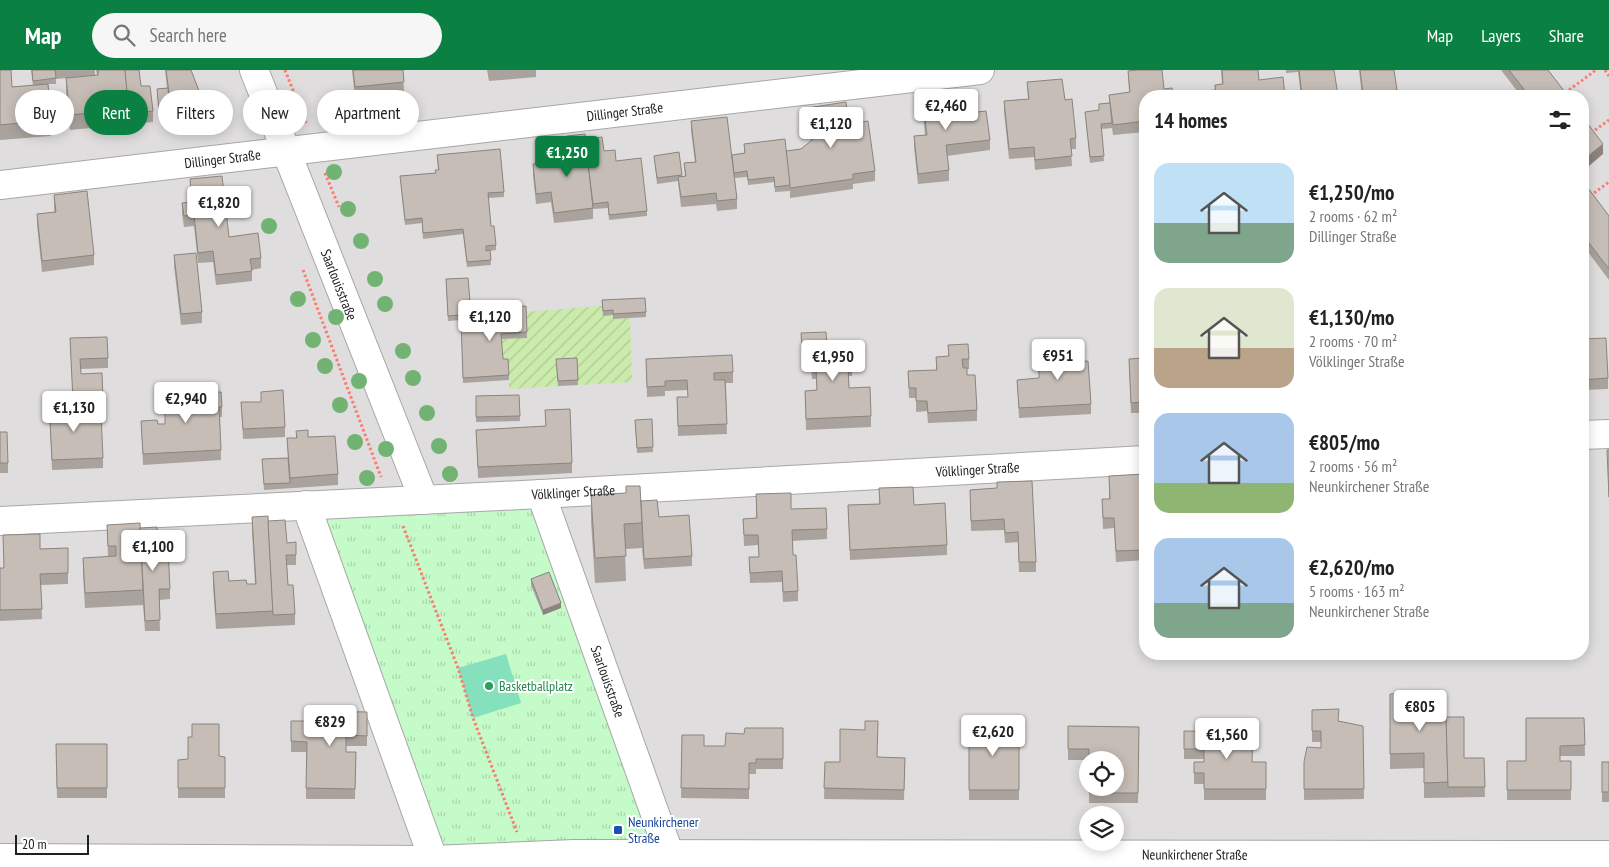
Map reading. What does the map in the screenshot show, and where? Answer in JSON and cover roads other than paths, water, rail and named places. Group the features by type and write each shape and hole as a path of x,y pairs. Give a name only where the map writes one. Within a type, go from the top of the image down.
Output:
{"street":[{"name":"Saarlouisstraße","path":"254,70 424,500"},
{"name":"Dillinger Straße","path":"0,185 980,70"},
{"path":"1589,435 1609,434"},
{"name":"Völklinger Straße","path":"0,521 394,502 1139,460"},
{"name":"Saarlouisstraße","path":"541,494 672,860"},
{"path":"306,505 434,864"},
{"name":"Neunkirchener Straße","path":"0,858 434,864 574,854 672,860 1609,854"}],"place":[{"name":"Basketballplatz","path":"489,686"},
{"name":"Neunkirchener Straße","path":"618,830"}]}
